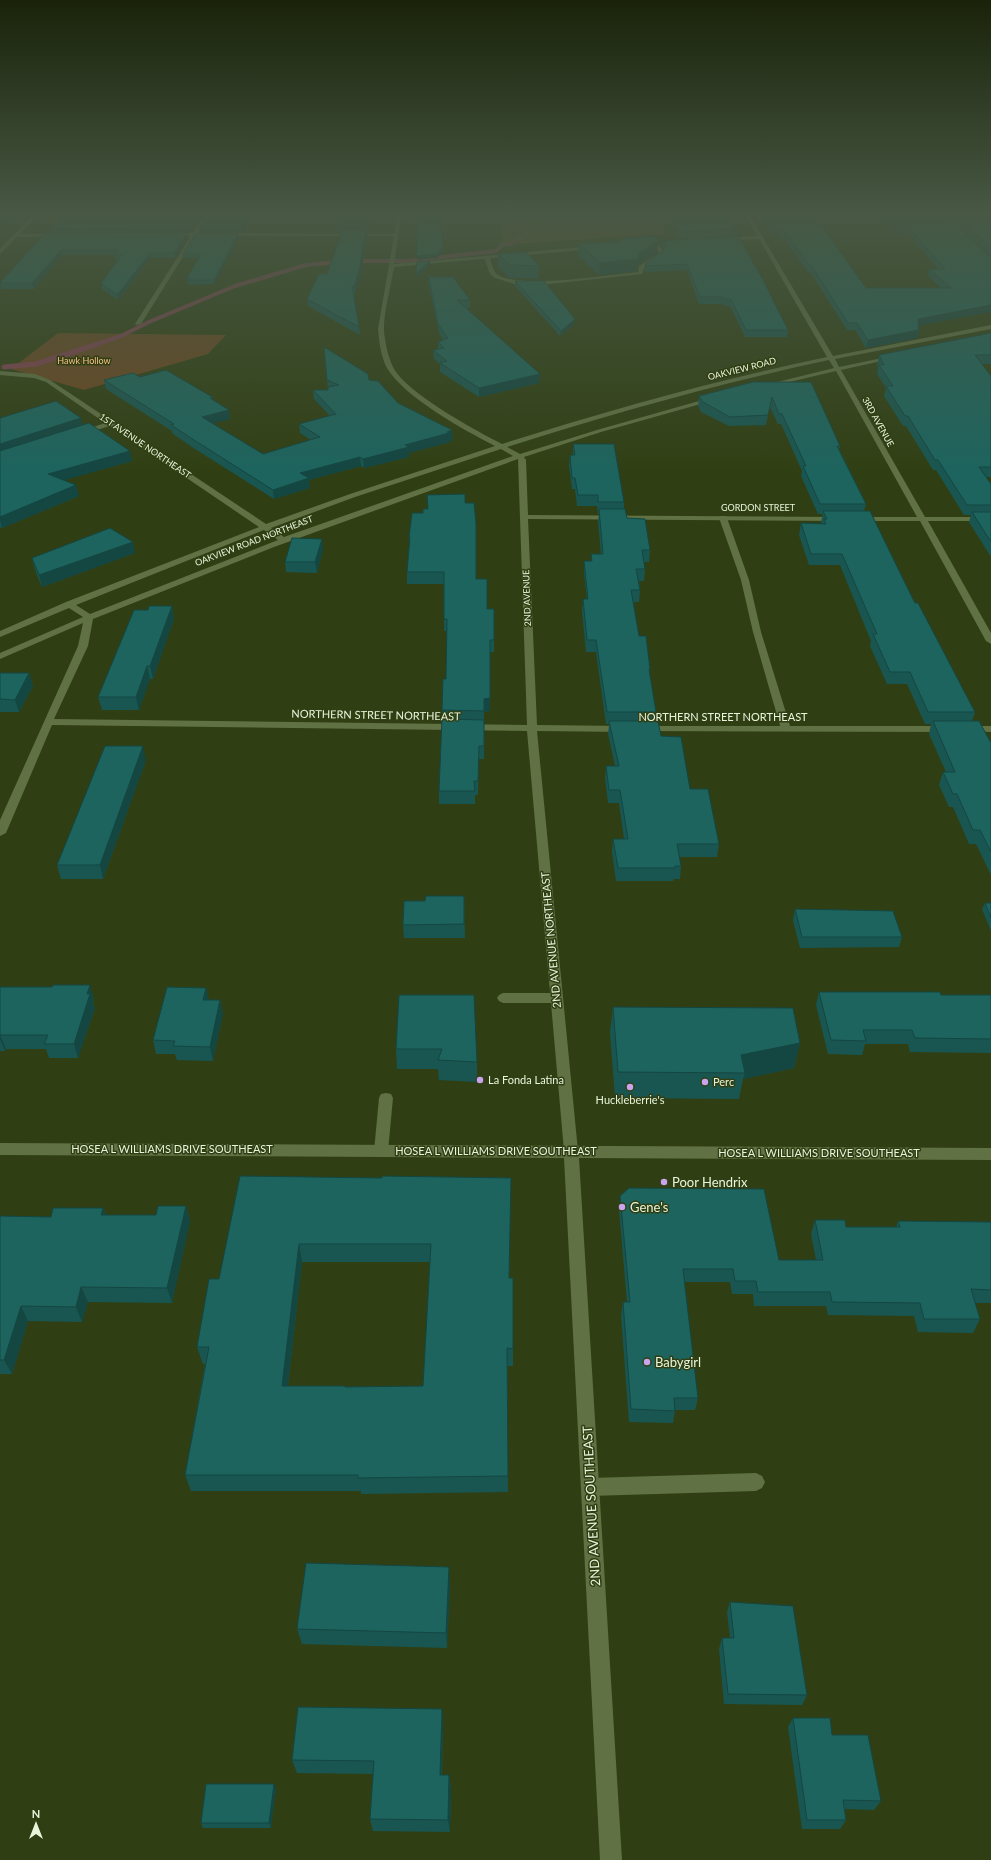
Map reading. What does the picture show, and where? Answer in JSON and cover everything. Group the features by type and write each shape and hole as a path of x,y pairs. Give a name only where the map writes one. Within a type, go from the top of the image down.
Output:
{"street":[{"path":"138,324 154,299"},
{"path":"387,299 382,329 382,340 389,366 397,378 413,392 466,428 519,456 598,431 719,398"},
{"name":"3RD AVENUE","path":"796,299 991,642"},
{"name":"OAKVIEW ROAD","path":"502,446 716,384 831,358 991,327"},
{"name":"OAKVIEW ROAD","path":"757,388 901,356"},
{"name":"1ST AVENUE NORTHEAST","path":"0,373 35,376 48,381 282,539"},
{"path":"76,434 112,423"},
{"name":"OAKVIEW ROAD NORTHEAST","path":"0,634 69,604 263,527 347,497 502,446"},
{"name":"OAKVIEW ROAD NORTHEAST","path":"0,656 89,617 282,539 519,456"},
{"name":"2ND AVENUE","path":"519,456 522,460 532,729"},
{"name":"GORDON STREET","path":"524,517 991,519"},
{"path":"723,518 745,580 757,632 786,729"},
{"path":"0,833 83,646 89,617 69,604"},
{"name":"NORTHERN STREET NORTHEAST","path":"48,722 532,729 991,729"},
{"name":"2ND AVENUE NORTHEAST","path":"532,729 571,1152"},
{"path":"503,998 556,998"},
{"path":"381,1151 386,1098"},
{"name":"HOSEA L WILLIAMS DRIVE SOUTHEAST","path":"0,1149 991,1154"},
{"name":"2ND AVENUE SOUTHEAST","path":"571,1152 611,1860"},
{"path":"590,1487 756,1482"}],"green space":[{"name":"Hawk Hollow","path":"58,333 226,335 208,354 84,390 11,369"}],"building":[{"path":"307,299 354,299 359,327"},
{"path":"433,299 469,299 470,300 457,300 540,374 479,388 440,363 447,361 433,350 444,348 438,342 448,338 438,324"},
{"path":"531,299 559,299 575,319 561,331"},
{"path":"724,299 772,299 788,330 746,330 731,299"},
{"path":"833,299 991,299 991,305 918,319 919,330 868,340 857,323 848,323"},
{"path":"991,333 991,355 975,355 991,376 991,467 979,467 991,484 991,505 967,505 938,460 935,460 908,416 905,416 886,386 893,386 879,365 884,365 879,355"},
{"path":"324,347 368,374 369,380 378,381 398,403 452,430 447,432 449,433 405,445 409,447 363,459 360,457 300,473 309,478 273,490 171,425 174,424 104,380 133,373 140,377 166,370 214,398 210,398 229,410 202,417 263,454 320,437 299,424 336,414 313,390 328,390 328,387 339,385 327,380"},
{"path":"753,382 811,382 840,446 837,446 866,504 820,504 803,466 806,466 782,414 779,414 772,397 768,415 730,417 703,402 699,396"},
{"path":"56,401 81,418 0,444 0,418"},
{"path":"89,423 130,451 48,474 76,485 0,517 0,451"},
{"path":"573,444 614,444 624,502 598,502 598,495 578,495 575,478 572,478 570,455 575,455"},
{"path":"465,494 465,503 474,503 476,523 476,579 487,579 487,609 494,609 494,640 490,640 490,698 484,699 484,711 442,710 443,679 446,679 447,619 444,619 444,572 407,572 412,513 423,513 423,509 428,509 427,495"},
{"path":"599,509 625,509 627,518 645,519 650,550 642,550 645,569 636,569 640,590 631,590 639,636 646,636 649,669 656,712 607,712 596,640 587,640 583,599 588,599 584,561 592,561 591,554 603,554"},
{"path":"823,511 870,511 915,603 918,603 975,712 928,712 910,672 890,672 873,634 877,634 842,554 811,554 801,523 826,524 824,519 827,519"},
{"path":"972,512 991,512 991,542"},
{"path":"110,528 133,542 39,575 32,558"},
{"path":"292,538 322,539 315,562 285,562"},
{"path":"149,606 172,606 150,666 147,666 136,697 98,697 134,610 148,610"},
{"path":"0,673 29,673 15,700 0,699"},
{"path":"442,719 484,720 484,746 479,746 478,781 474,781 475,791 439,791"},
{"path":"609,721 658,721 661,736 681,737 690,789 708,789 719,844 677,844 681,866 675,866 675,868 618,868 613,839 628,839 620,790 609,790 606,766 619,766"},
{"path":"933,721 979,721 991,743 991,852 980,830 973,830 957,794 953,794 943,772 955,772"},
{"path":"105,746 143,746 100,865 57,865"},
{"path":"426,896 464,896 464,924 403,925 404,901 425,901"},
{"path":"985,903 991,903 991,918"},
{"path":"795,909 893,911 902,937 802,937"},
{"path":"90,985 87,994 90,994 74,1044 44,1044 48,1035 0,1035 0,987"},
{"path":"167,987 206,988 203,1000 220,1000 210,1047 173,1046 175,1041 153,1040"},
{"path":"819,992 940,992 941,995 991,995 991,1039 915,1038 912,1030 863,1030 866,1041 831,1040"},
{"path":"399,995 474,995 477,1062 438,1060 442,1049 396,1049"},
{"path":"613,1007 793,1008 800,1043 741,1055 745,1073 618,1072"},
{"path":"240,1176 511,1178 509,1278 513,1278 513,1349 507,1348 508,1476 358,1478 358,1475 185,1475 209,1347 197,1347 209,1279 219,1279","holes":["299,1244 431,1244 423,1386 282,1386"]},
{"path":"629,1188 764,1189 779,1260 823,1260 815,1220 845,1220 846,1227 900,1227 898,1221 991,1222 991,1290 971,1289 980,1319 924,1319 920,1303 832,1302 830,1292 758,1292 756,1281 735,1281 733,1269 683,1269 698,1398 674,1398 675,1411 631,1409 623,1302 630,1302 620,1196"},
{"path":"158,1206 186,1206 167,1288 81,1287 76,1307 21,1306 4,1360 0,1360 0,1216 51,1217 53,1208 103,1208 101,1215 156,1215"},
{"path":"306,1563 449,1567 446,1633 297,1629"},
{"path":"730,1602 793,1606 807,1695 728,1694 722,1638 734,1638"},
{"path":"298,1707 442,1709 440,1775 449,1775 448,1820 370,1819 374,1761 292,1760"},
{"path":"793,1718 830,1718 832,1735 868,1735 881,1801 843,1800 846,1820 807,1820"},
{"path":"206,1784 274,1784 269,1823 201,1823"}],"waterway":[{"path":"96,345 121,336 149,322 204,299"},
{"path":"4,367 36,364 96,345"}],"place":[{"name":"La Fonda Latina","path":"480,1080"},
{"name":"Perc","path":"705,1082"},
{"name":"Huckleberrie's","path":"630,1087"},
{"name":"Poor Hendrix","path":"664,1182"},
{"name":"Gene's","path":"622,1207"},
{"name":"Babygirl","path":"647,1362"}]}
